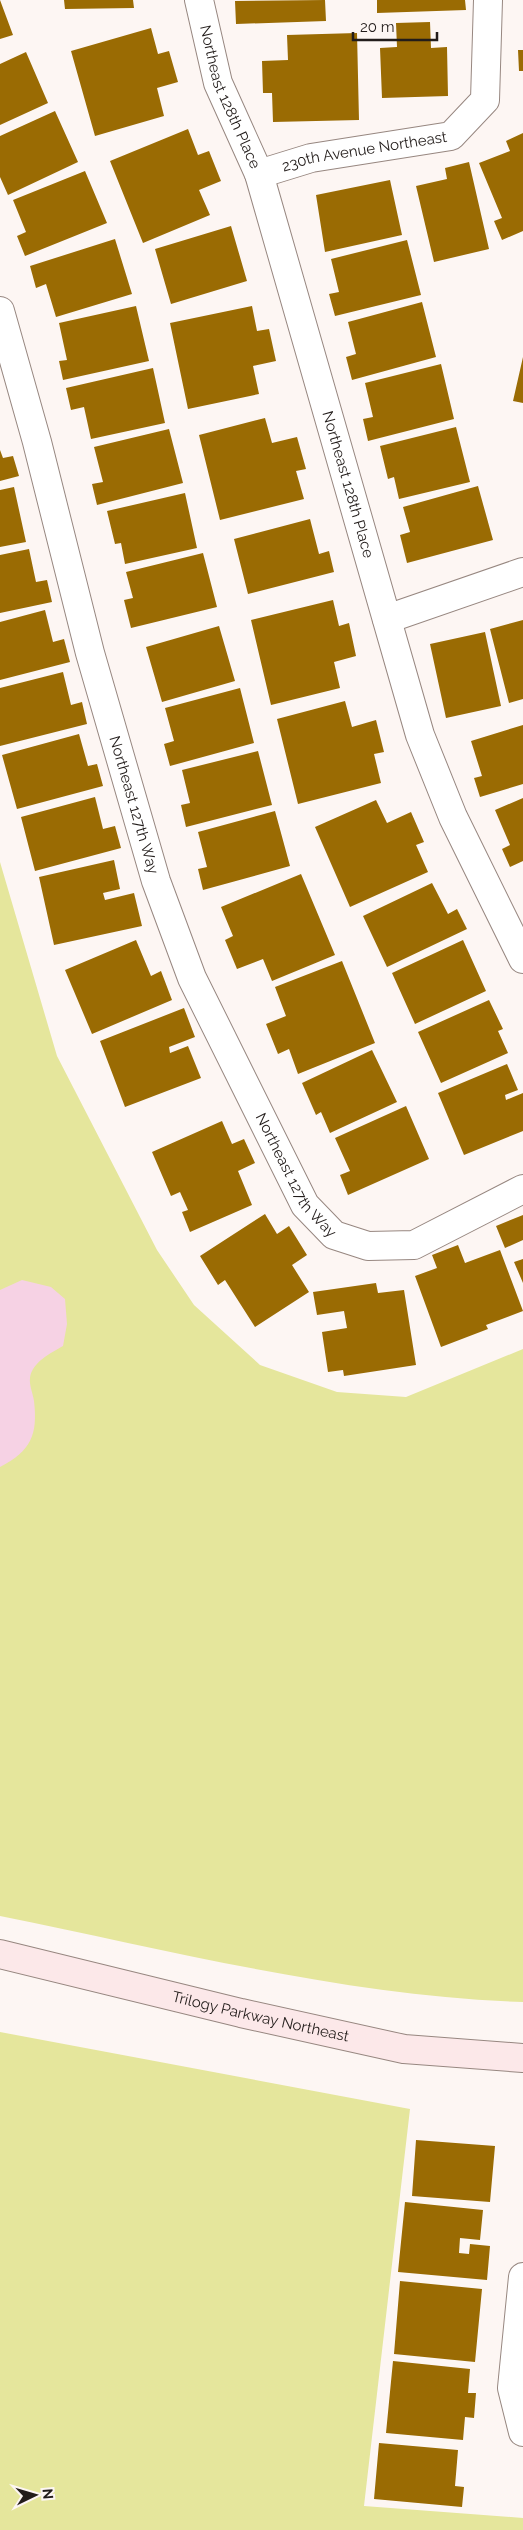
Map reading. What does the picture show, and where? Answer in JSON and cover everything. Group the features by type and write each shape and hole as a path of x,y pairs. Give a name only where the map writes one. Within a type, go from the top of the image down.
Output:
{"street":[{"name":"Northeast 128th Place","path":"199,0 218,83 258,174 420,735 452,817 523,959"},
{"name":"230th Avenue Northeast","path":"258,174 311,158 451,136 485,100 488,0"},
{"name":"Northeast 127th Way","path":"0,311 37,442 90,653 156,881 192,978 305,1205 334,1235 368,1246 414,1245 523,1189"},
{"path":"387,619 523,572"},
{"path":"387,619 523,584"},
{"name":"Trilogy Parkway Northeast","path":"0,1954 241,2013 404,2049 523,2058"},
{"path":"523,2277 512,2388 523,2432"}],"green space":[{"path":"0,862 57,1056 157,1250 194,1305 260,1365 337,1392 406,1397 523,1349 523,2002 391,1991 325,1981 195,1957 0,1916"},
{"path":"0,2032 410,2109 364,2506 523,2518 523,2530 0,2530"}],"shaded area":[{"path":"22,1280 51,1287 65,1299 67,1324 63,1346 38,1363 34,1367 30,1378 35,1423 30,1441 19,1455 0,1467 0,1290"}],"building":[{"path":"0,0 13,35 0,39"},
{"path":"64,0 133,0 134,8 65,9"},
{"path":"325,0 326,21 236,24 235,1"},
{"path":"377,0 465,0 466,10 377,13"},
{"path":"430,22 431,48 447,47 448,96 382,98 380,48 397,47 396,23"},
{"path":"151,28 158,54 169,51 178,82 157,88 164,116 95,136 71,51"},
{"path":"357,33 359,120 273,122 272,93 263,93 262,61 288,60 287,35"},
{"path":"518,50 523,50 523,71 519,71"},
{"path":"26,52 48,103 0,125 0,64"},
{"path":"55,111 78,162 8,195 0,177 0,136"},
{"path":"188,129 198,155 209,151 221,181 199,190 210,215 143,243 110,161"},
{"path":"523,133 523,231 502,240 494,221 502,218 479,163 510,151 506,141"},
{"path":"469,162 489,249 434,262 416,186 447,179 445,168"},
{"path":"85,171 107,223 25,256 17,236 26,232 13,200"},
{"path":"390,180 402,235 325,252 316,195"},
{"path":"231,226 247,281 171,304 155,249"},
{"path":"115,239 132,294 56,317 46,284 36,288 30,266"},
{"path":"407,240 421,295 335,316 329,294 339,292 331,259"},
{"path":"422,302 436,357 352,380 346,357 356,354 348,322"},
{"path":"136,306 149,361 63,380 59,361 67,360 59,323"},
{"path":"252,306 257,331 269,329 276,361 253,366 259,394 188,409 170,323"},
{"path":"523,357 523,403 513,401"},
{"path":"441,364 454,419 368,441 363,419 373,417 365,383"},
{"path":"153,368 165,423 91,439 84,407 71,410 66,388"},
{"path":"265,418 272,443 297,437 306,469 296,471 304,499 220,520 199,435"},
{"path":"456,427 470,482 399,499 394,477 388,479 380,446"},
{"path":"169,429 183,483 97,505 92,484 103,482 94,447"},
{"path":"0,450 3,458 13,456 19,476 0,481"},
{"path":"478,486 493,540 407,563 400,535 410,532 403,507"},
{"path":"14,487 26,542 0,547 0,490"},
{"path":"185,493 197,548 125,564 121,543 115,544 107,511"},
{"path":"310,519 319,554 329,551 334,572 248,594 234,539"},
{"path":"29,549 36,582 47,580 52,602 0,613 0,555"},
{"path":"203,553 217,607 131,628 124,600 133,598 126,572"},
{"path":"333,600 339,626 349,623 356,656 334,662 340,688 271,705 251,620"},
{"path":"45,610 53,642 64,639 70,662 0,680 0,622"},
{"path":"523,620 523,699 509,703 490,629"},
{"path":"219,626 235,681 162,702 146,647"},
{"path":"485,632 501,706 446,718 430,644"},
{"path":"63,672 71,705 82,702 87,724 0,746 0,688"},
{"path":"240,688 254,743 170,766 164,744 174,741 165,708"},
{"path":"345,701 352,727 376,720 384,752 374,754 381,783 298,804 277,719"},
{"path":"523,725 523,784 480,797 474,778 482,776 471,741"},
{"path":"79,734 88,766 97,764 103,786 17,809 2,755"},
{"path":"258,751 272,805 186,827 181,805 190,803 182,770"},
{"path":"95,797 103,829 115,826 121,848 35,871 21,817"},
{"path":"523,798 523,861 510,867 502,849 510,845 495,810"},
{"path":"376,800 387,823 411,812 424,842 416,845 428,872 350,907 315,827"},
{"path":"275,811 290,866 203,890 198,869 207,867 198,832"},
{"path":"114,860 120,889 103,893 105,900 134,893 142,926 54,945 39,877"},
{"path":"301,874 335,955 272,981 263,959 237,969 225,940 233,936 221,907"},
{"path":"432,883 448,914 457,909 467,929 387,967 363,916"},
{"path":"136,940 151,976 161,971 172,1000 92,1034 65,970"},
{"path":"463,940 486,991 415,1024 392,973"},
{"path":"342,961 375,1043 298,1074 289,1049 278,1054 266,1024 286,1016 275,987"},
{"path":"489,1000 503,1029 498,1031 508,1053 441,1083 418,1032"},
{"path":"184,1008 195,1037 169,1047 170,1053 188,1046 201,1078 125,1107 100,1041"},
{"path":"372,1050 397,1102 330,1133 321,1112 316,1115 302,1083"},
{"path":"507,1064 518,1090 505,1095 506,1100 523,1093 523,1131 464,1155 438,1093"},
{"path":"406,1106 429,1159 348,1195 340,1175 350,1171 335,1138"},
{"path":"222,1121 232,1144 244,1139 255,1163 238,1171 252,1205 190,1232 182,1212 188,1210 180,1192 171,1196 152,1152"},
{"path":"265,1214 277,1234 289,1226 307,1255 292,1265 309,1292 255,1327 225,1280 218,1285 200,1256"},
{"path":"523,1215 523,1240 505,1248 496,1226"},
{"path":"458,1245 465,1263 500,1250 523,1311 486,1325 488,1329 441,1347 415,1276 437,1268 432,1255"},
{"path":"523,1259 523,1283 514,1262"},
{"path":"376,1283 378,1293 404,1290 416,1365 344,1376 343,1370 328,1372 322,1332 347,1328 344,1311 317,1315 313,1292"},
{"path":"416,2140 495,2146 490,2202 412,2196"},
{"path":"405,2202 483,2210 480,2240 460,2238 459,2253 469,2254 470,2244 490,2246 487,2280 398,2272"},
{"path":"400,2281 482,2289 475,2362 394,2354"},
{"path":"393,2361 470,2369 468,2393 476,2393 474,2418 465,2417 463,2440 386,2433"},
{"path":"379,2443 458,2450 455,2486 464,2487 462,2507 374,2499"}]}
